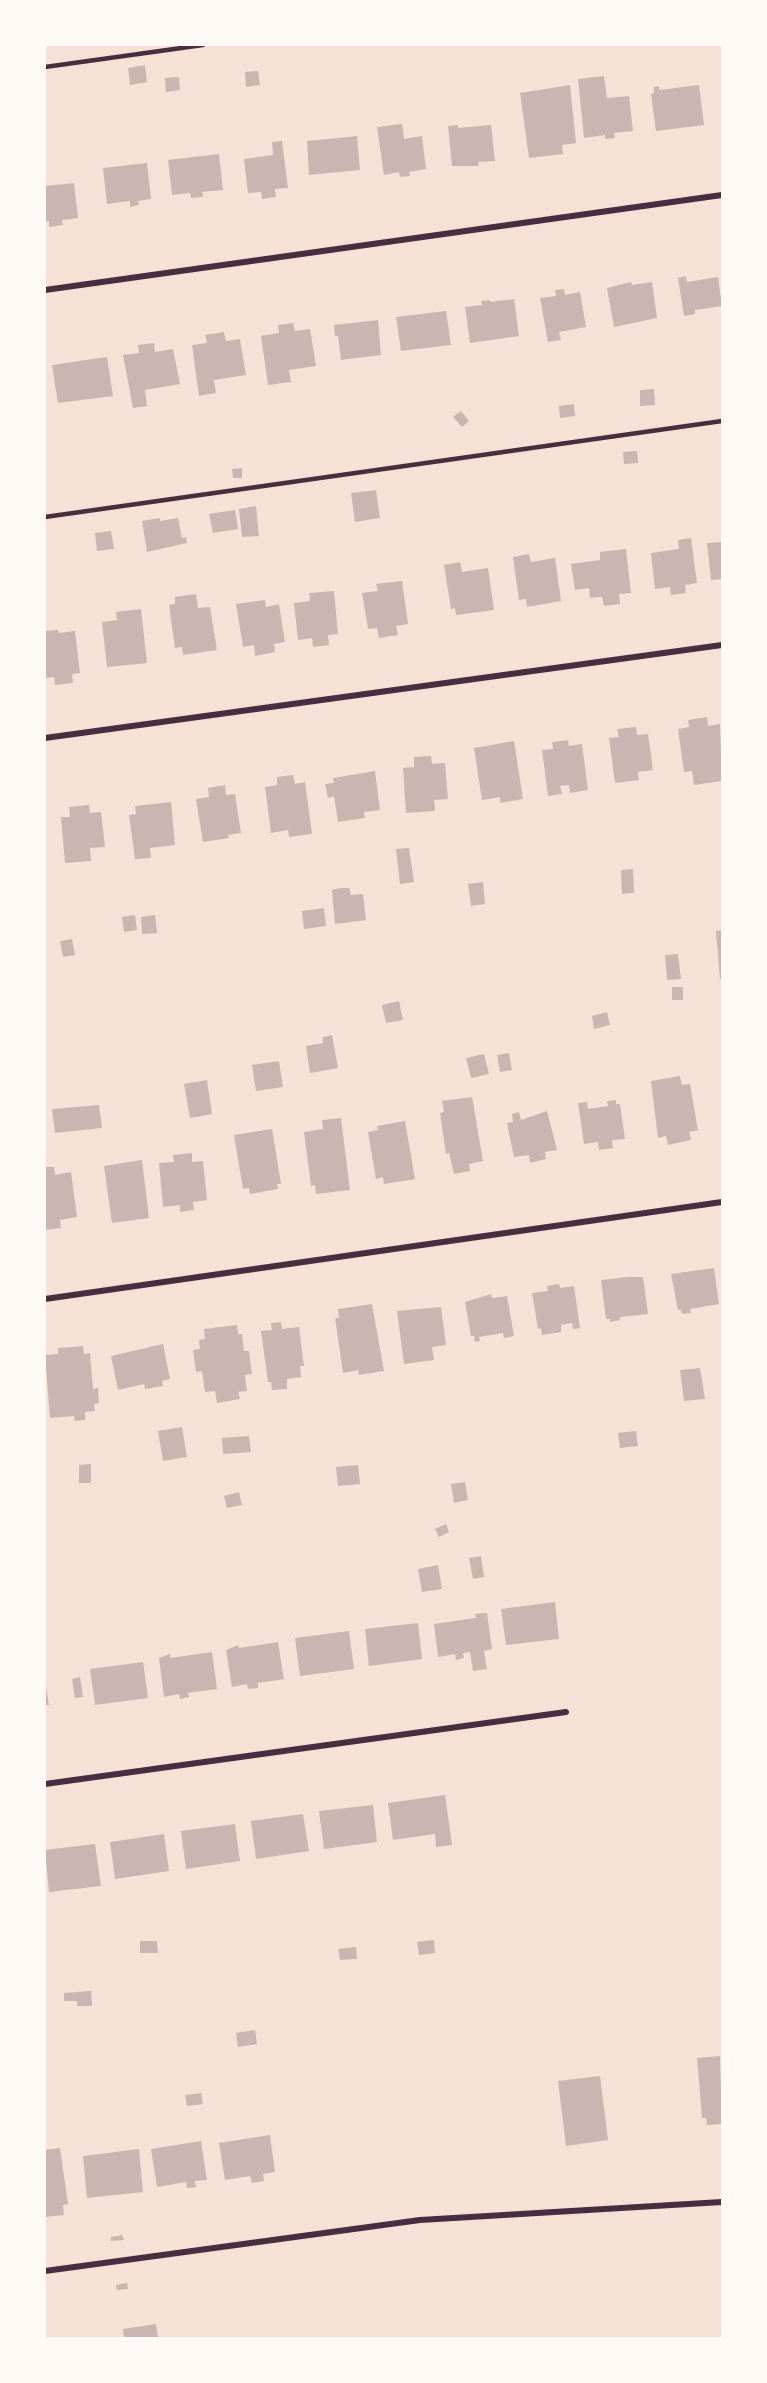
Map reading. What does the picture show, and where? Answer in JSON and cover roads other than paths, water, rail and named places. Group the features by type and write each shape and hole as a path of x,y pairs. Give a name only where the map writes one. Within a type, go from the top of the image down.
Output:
{"street":[{"path":"45,290 722,195"},
{"path":"45,738 722,645"},
{"path":"45,1299 722,1202"},
{"path":"45,1784 566,1712"},
{"path":"45,2271 420,2220 722,2202"}],"lane":[{"path":"45,67 203,45"},
{"path":"45,517 722,421"}]}
